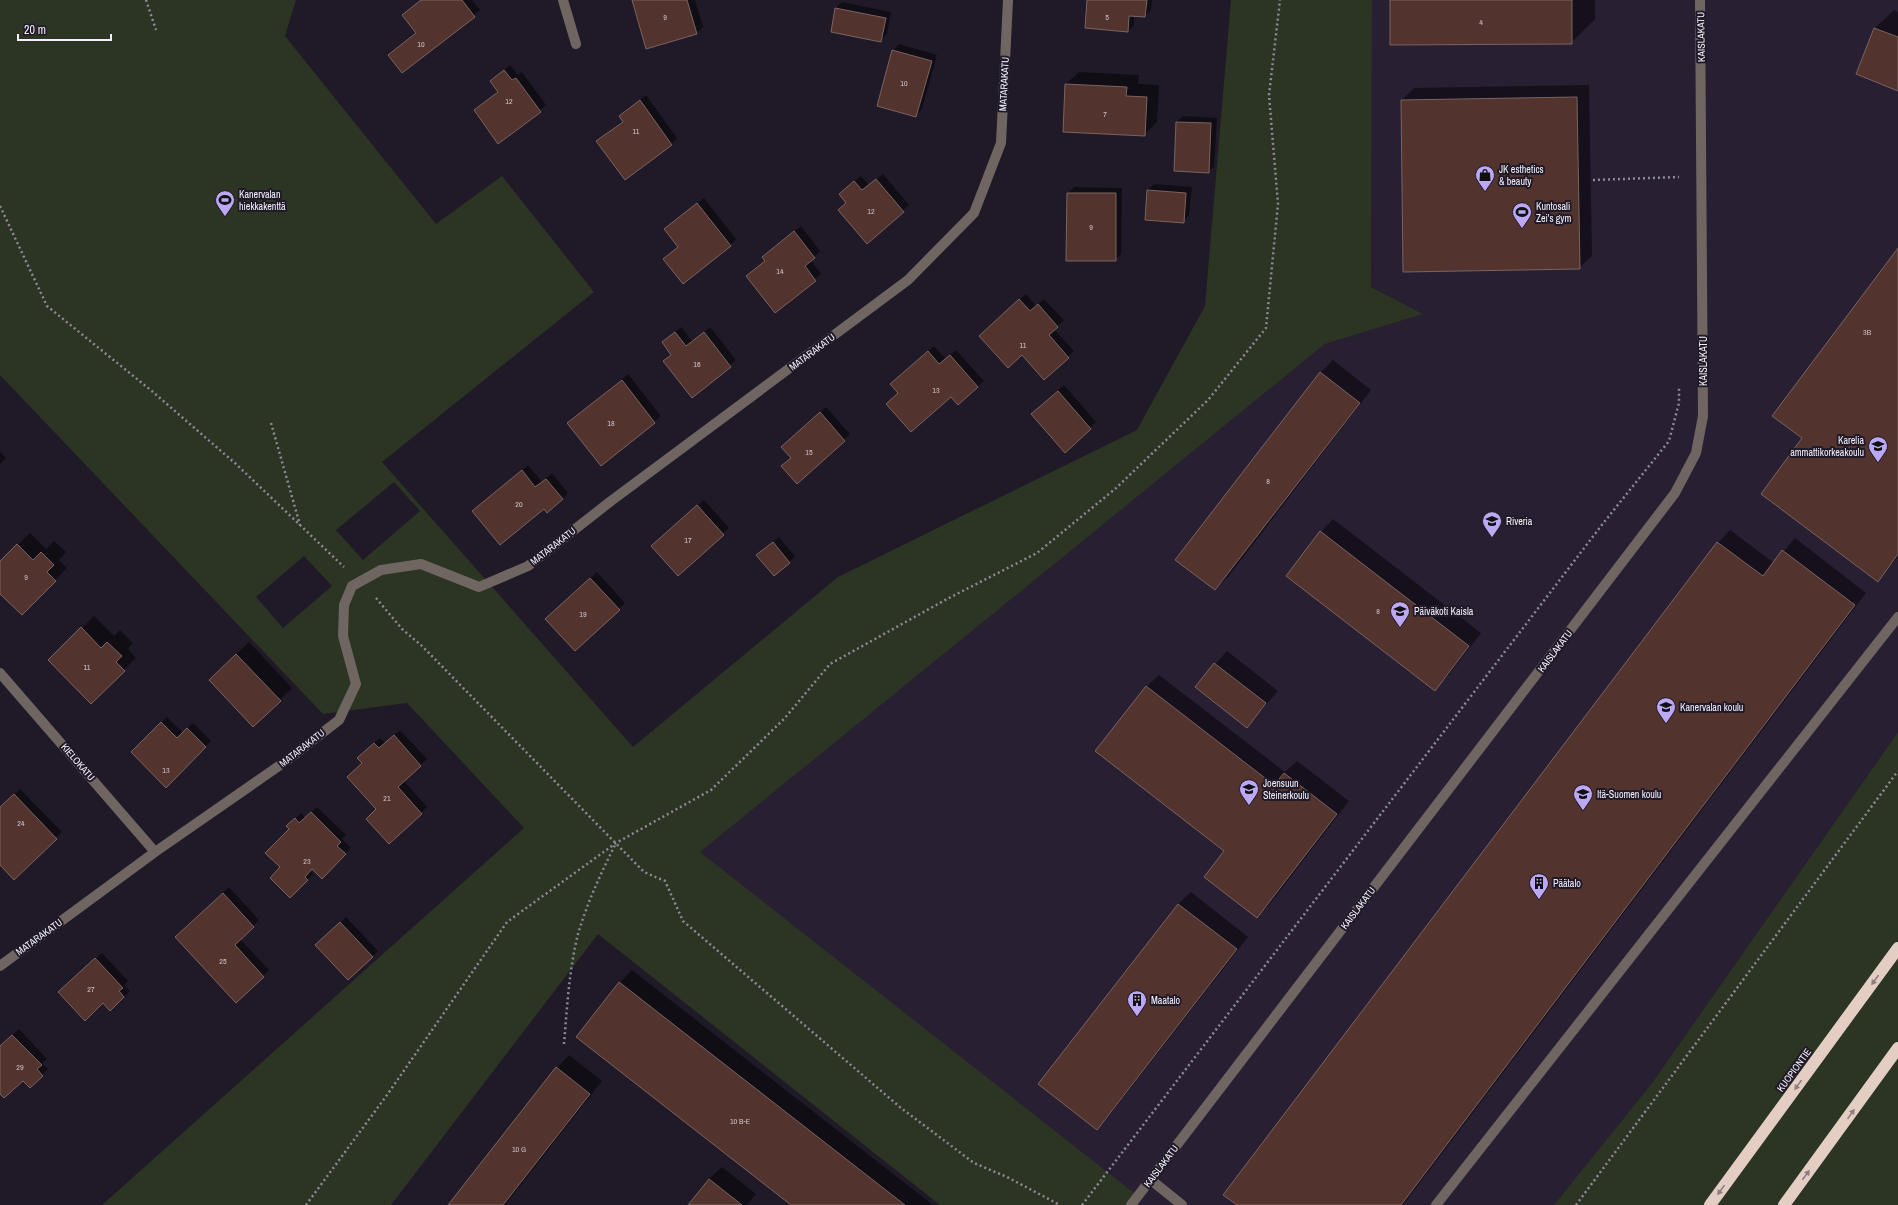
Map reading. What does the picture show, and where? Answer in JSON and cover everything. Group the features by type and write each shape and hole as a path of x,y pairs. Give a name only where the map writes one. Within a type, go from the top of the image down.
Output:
{"highway":[{"name":"KUOPIONTIE","path":"1710,1205 1898,948"},
{"path":"1784,1205 1898,1048"}],"street":[{"path":"563,0 576,44"},
{"name":"MATARAKATU","path":"0,966 155,852 286,761 339,720 356,684 343,636 344,605 352,586 381,570 421,564 479,587 528,566 611,501 908,280 974,213 1001,143 1008,0"},
{"name":"KAISLAKATU","path":"1131,1205 1675,493 1696,453 1703,416 1700,0"},
{"path":"1436,1205 1898,617"},
{"name":"KIELOKATU","path":"0,673 155,852"},
{"path":"1151,1180 1182,1205"}],"path":[{"path":"146,0 156,30"},
{"path":"306,1205 387,1095 507,922 616,843 711,790 784,719 830,664 947,599 1037,553 1115,489 1208,400 1266,328 1278,204 1269,95 1280,0"},
{"path":"1679,170 1679,185"},
{"path":"1593,180 1679,177"},
{"path":"0,206 47,306 153,392 236,464 321,545"},
{"path":"1082,1205 1605,521 1669,441 1679,403 1679,380"},
{"path":"271,423 300,526"},
{"path":"407,634 644,872 665,881 683,921 901,1108 974,1163 1007,1177 1060,1205"},
{"path":"1576,1205 1898,771"},
{"path":"564,1044 568,992 578,935 597,881 616,843"}],"shaded area":[{"name":"Riveria","path":"1372,0 1898,0 1898,732 1652,1083 1554,1205 1131,1205 1138,1196 699,852 1325,344 1423,314 1371,287"}],"green space":[{"path":"0,0 296,0 285,36 436,224 502,176 594,292 382,462 633,747 838,577 1137,430 1205,306 1231,0 1372,0 1371,287 1423,314 1325,344 700,852 1138,1196 1131,1205 940,1205 598,934 391,1205 102,1205 524,828 407,703 323,714 0,375","holes":["394,482 420,511 363,560 336,530","304,556 332,586 283,628 256,597"]},
{"path":"1898,732 1898,1205 1554,1205 1652,1083"}],"building":[{"path":"421,0 462,0 475,17 402,73 388,55 416,33 402,15"},
{"path":"632,0 687,0 697,34 646,49"},
{"path":"1087,0 1147,0 1145,17 1129,16 1128,32 1085,28"},
{"path":"1390,0 1572,0 1572,44 1390,45"},
{"path":"835,8 886,18 881,42 831,32"},
{"path":"1874,28 1898,37 1898,91 1856,74"},
{"path":"892,50 932,61 916,117 877,106"},
{"path":"504,70 512,80 516,78 541,112 498,144 474,110 498,92 490,81"},
{"path":"1065,84 1127,87 1126,96 1147,97 1145,136 1063,132"},
{"path":"1577,97 1580,269 1403,272 1401,100"},
{"path":"640,100 672,145 625,180 596,141 623,122 619,116"},
{"path":"1176,122 1211,123 1209,173 1174,171"},
{"path":"876,179 904,212 867,244 838,210 846,203 839,194 854,181 862,190"},
{"path":"1147,190 1186,193 1184,223 1145,220"},
{"path":"1067,193 1116,193 1116,261 1066,261"},
{"path":"697,203 731,246 683,284 663,259 678,247 664,229"},
{"path":"794,231 815,258 805,266 816,281 775,313 746,276 765,261 762,257"},
{"path":"1898,248 1898,554 1878,582 1761,494 1802,438 1772,416"},
{"path":"1019,299 1030,311 1038,304 1058,327 1049,335 1069,358 1044,380 1022,355 1008,368 979,336"},
{"path":"675,332 686,346 704,332 731,367 692,398 663,361 671,355 662,342"},
{"path":"928,351 939,364 950,355 978,387 958,405 951,397 911,432 886,404 898,393 890,384"},
{"path":"1320,372 1360,403 1215,590 1175,560"},
{"path":"622,380 655,423 601,466 567,423"},
{"path":"1058,391 1091,429 1065,453 1031,414"},
{"path":"820,412 845,441 797,484 781,466 791,458 781,447"},
{"path":"522,470 535,487 546,479 563,499 547,513 544,509 500,545 472,511"},
{"path":"697,505 724,535 678,576 651,546"},
{"path":"1320,531 1469,646 1435,691 1286,576"},
{"path":"773,542 790,563 774,576 756,555"},
{"name":"Päätalo","path":"1717,542 1763,576 1782,550 1855,605 1401,1205 1237,1205 1223,1195"},
{"path":"17,544 33,560 41,552 54,565 47,572 56,581 22,615 0,594 0,561"},
{"path":"590,578 620,610 575,651 545,619"},
{"path":"81,627 101,648 107,642 122,656 116,662 125,671 91,704 48,660"},
{"path":"236,654 281,701 253,727 209,680"},
{"path":"1214,663 1266,703 1247,728 1195,687"},
{"path":"1146,686 1274,785 1284,773 1337,814 1257,918 1204,877 1224,851 1095,751"},
{"path":"161,722 177,738 187,728 206,747 166,788 131,752"},
{"path":"394,735 421,766 398,787 422,814 389,844 366,819 376,809 347,777 362,763 357,758 374,743 379,748"},
{"path":"14,794 57,839 14,880 0,865 0,807"},
{"path":"311,812 341,842 337,846 346,854 322,879 312,869 305,877 308,880 290,898 270,878 280,867 265,853 289,829 286,826 295,818 299,823"},
{"path":"223,893 254,927 235,945 264,977 236,1003 175,937"},
{"name":"Maatalo","path":"1178,904 1237,949 1097,1130 1038,1084"},
{"path":"340,922 373,957 348,980 315,945"},
{"path":"95,958 123,988 119,991 124,997 110,1011 103,1003 85,1021 58,992"},
{"path":"619,982 905,1205 791,1205 576,1037"},
{"path":"12,1035 42,1065 37,1069 43,1076 30,1088 23,1081 4,1098 0,1094 0,1046"},
{"path":"556,1067 590,1094 503,1205 448,1205"},
{"path":"709,1179 742,1205 688,1205"}],"place":[{"name":"JK esthetics & beauty","path":"1485,192"},
{"name":"Kanervalan hiekkakenttä","path":"225,217"},
{"name":"Kuntosali Zei's gym","path":"1522,229"},
{"name":"Karelia ammattikorkeakoulu","path":"1878,463"},
{"name":"Riveria","path":"1492,538"},
{"name":"Päiväkoti Kaisla","path":"1400,628"},
{"name":"Kanervalan koulu","path":"1666,724"},
{"name":"Joensuun Steinerkoulu","path":"1249,806"},
{"name":"Itä-Suomen koulu","path":"1583,811"},
{"name":"Päätalo","path":"1539,900"},
{"name":"Maatalo","path":"1137,1017"}]}
